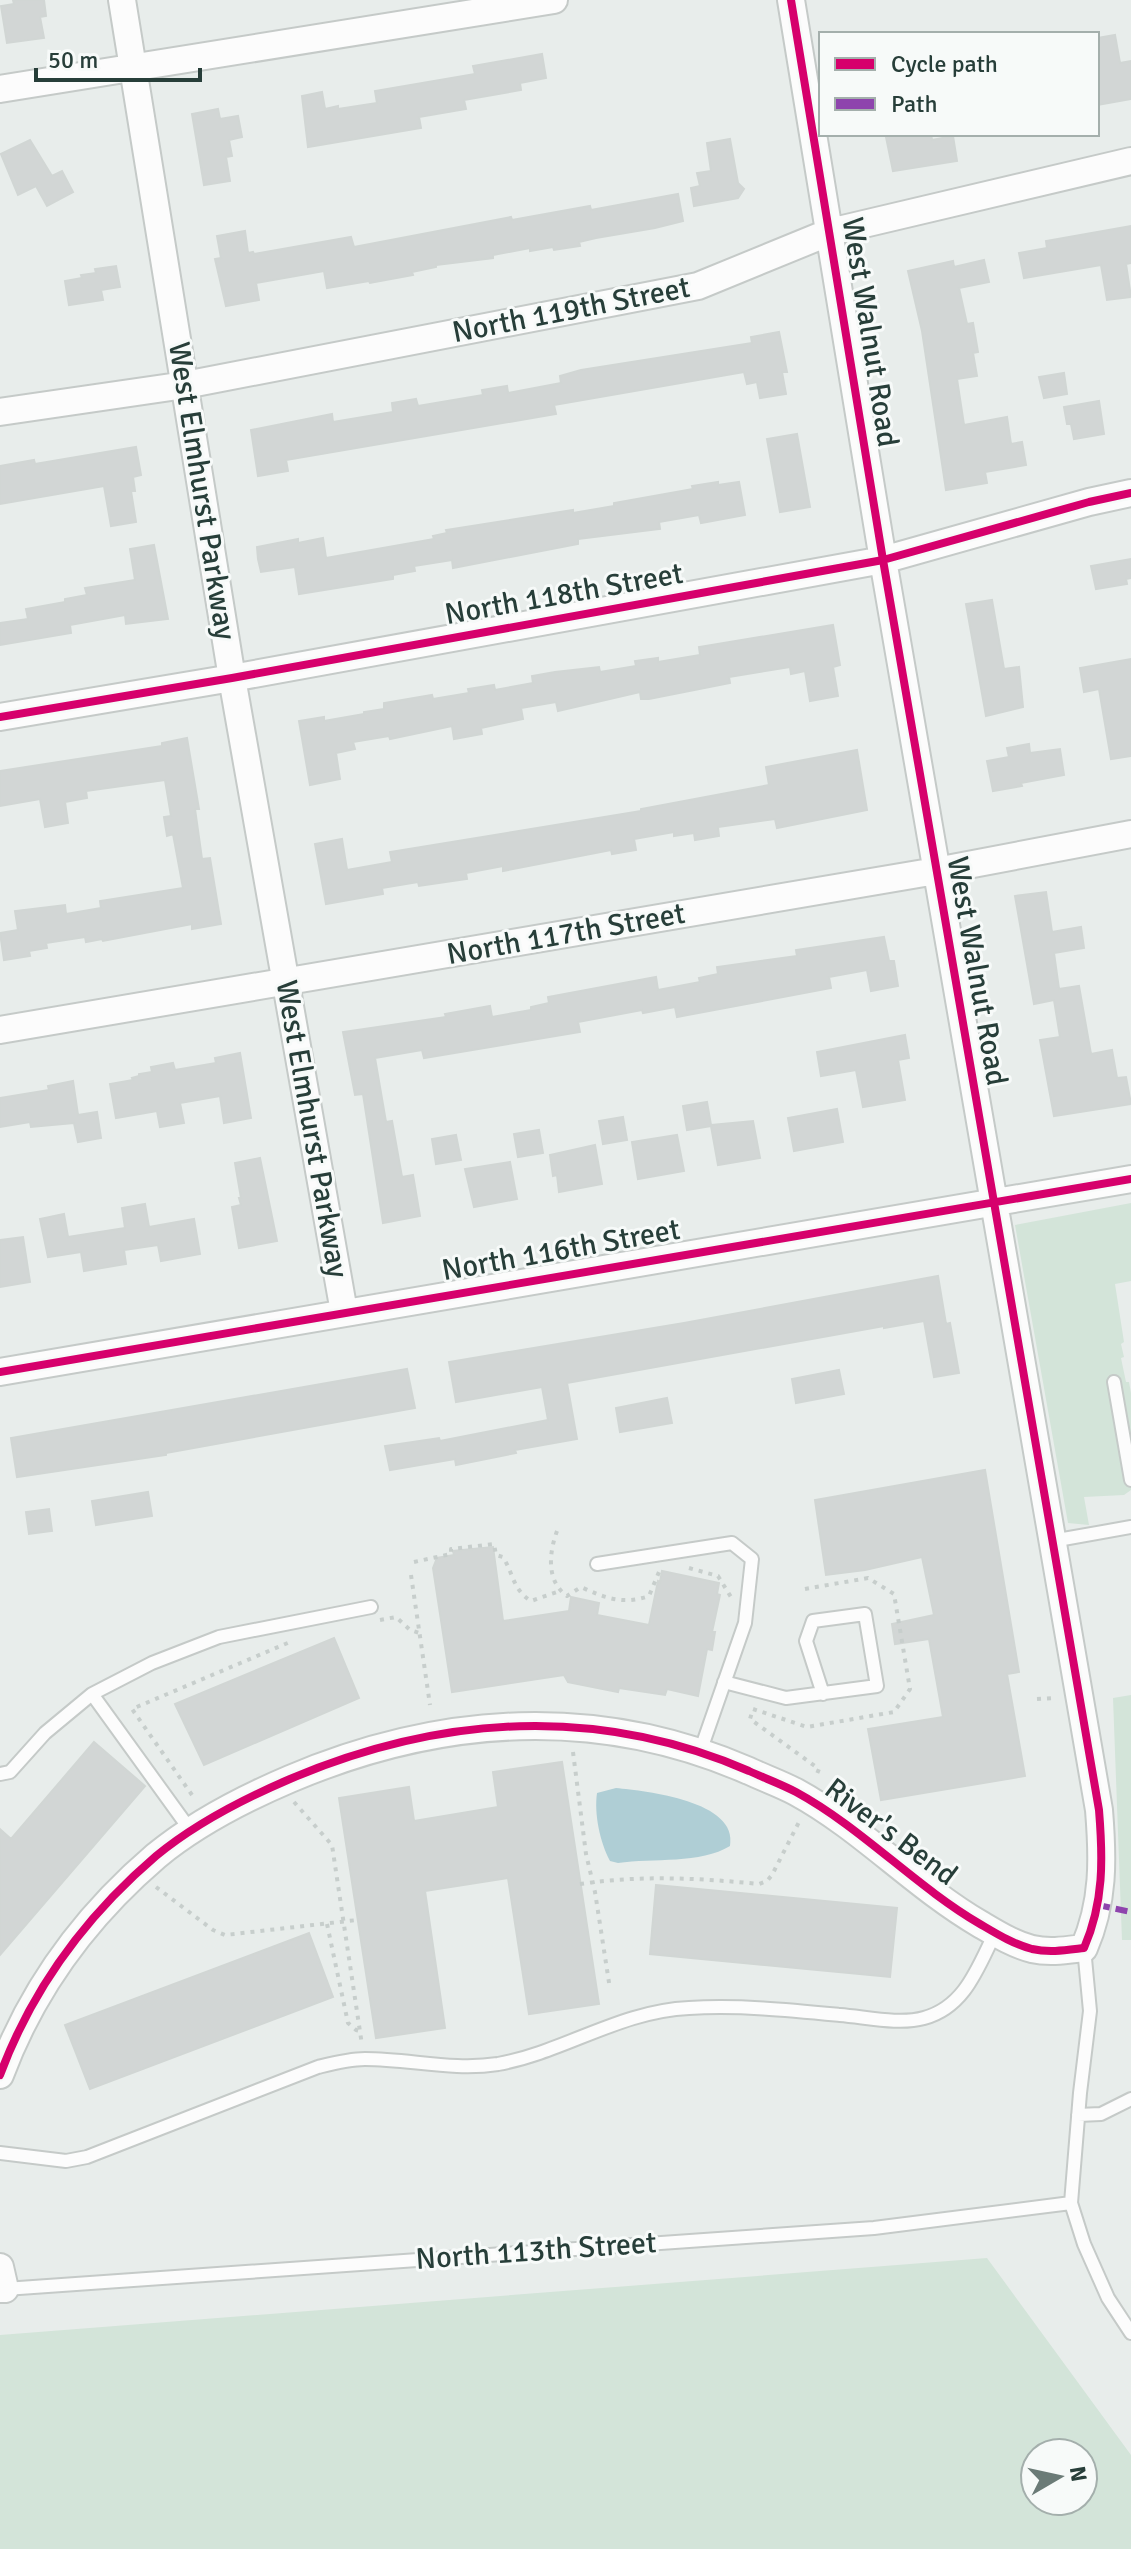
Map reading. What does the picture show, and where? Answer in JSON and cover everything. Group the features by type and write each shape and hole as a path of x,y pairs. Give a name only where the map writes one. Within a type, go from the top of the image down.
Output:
{"street":[{"name":"West Elmhurst Parkway","path":"122,0 232,678 344,1312"},
{"path":"0,89 554,0"},
{"name":"West Walnut Road","path":"791,0 883,560 1099,1810 1102,1889 1095,1923 1084,1948"},
{"name":"North 119th Street","path":"0,412 185,385 698,286 830,232 1131,161"},
{"name":"North 118th Street","path":"0,717 883,560 1131,493"},
{"name":"North 117th Street","path":"0,1030 936,871 1131,834"},
{"name":"North 116th Street","path":"0,1372 1131,1179"},
{"name":"River's Bend","path":"0,2075 9,2050 58,1961 84,1928 139,1873 191,1831 225,1810 303,1773 357,1754 453,1732 499,1726 604,1729 674,1743 700,1752 797,1792 955,1910 995,1933 1034,1949 1058,1951 1084,1948"}],"lane":[{"path":"1114,1382 1131,1480"},
{"path":"1052,1541 1131,1527"},
{"path":"597,1564 732,1543 752,1559 745,1623 700,1752"},
{"path":"0,1774 10,1772 45,1733 92,1694 152,1663 219,1637 371,1607"},
{"path":"724,1682 786,1698 823,1694 877,1686 865,1614 813,1621 806,1641 823,1694"},
{"path":"92,1694 191,1831"},
{"path":"0,2153 66,2161 87,2157 318,2067 345,2060 470,2067 501,2063 648,2012 759,2007 887,2019 922,2019 941,2012 968,1987 995,1933"},
{"name":"West Walnut Road","path":"1084,1948 1090,2011 1071,2203 1084,2244 1108,2298 1131,2333"},
{"path":"1078,2115 1101,2114 1131,2099"},
{"name":"North 113th Street","path":"2,2282 874,2228 1071,2203"}],"path":[{"path":"557,1531 551,1547 550,1565 560,1591 567,1596 581,1587 614,1601 636,1600 649,1596 659,1571 667,1566"},
{"path":"414,1562 451,1554 451,1549 494,1544 496,1555 503,1557 514,1585 526,1599 531,1601 560,1591"},
{"path":"686,1567 718,1576 732,1604"},
{"path":"411,1575 430,1705"},
{"path":"368,1622 396,1617 410,1630 419,1633"},
{"path":"192,1795 132,1709 299,1638"},
{"path":"1037,1699 1058,1698"},
{"path":"573,1748 586,1854 610,1989"},
{"path":"291,1799 332,1845 364,2059"},
{"path":"580,1884 636,1877 698,1878 759,1884 772,1875 800,1820"},
{"path":"139,1873 213,1930 225,1935 357,1920"},
{"path":"327,1924 348,2023 360,2031"}],"green space":[{"path":"1131,1203 1131,1281 1115,1284 1124,1342 1121,1344 1124,1357 1121,1358 1131,1393 1131,1490 1124,1495 1084,1497 1089,1525 1068,1523 1015,1225"},
{"path":"1131,1695 1131,1940 1122,1940 1113,1698"},
{"path":"987,2258 1131,2455 1131,2549 0,2549 0,2335"}],"water":[{"path":"616,1788 668,1796 706,1809 720,1818 729,1831 730,1846 691,1858 610,1861 599,1828 596,1801 597,1793"}],"building":[{"path":"13,0 44,0 46,16 40,17 44,38 7,43 1,6 14,4"},
{"path":"1115,35 1120,63 1131,61 1131,99 1099,105 1099,38"},
{"path":"542,54 546,78 520,83 521,90 464,100 466,109 419,117 421,128 308,147 302,96 322,92 325,109 377,103 375,91 475,74 473,66"},
{"path":"218,109 220,119 238,116 242,137 229,140 232,156 226,157 230,181 204,185 192,114"},
{"path":"931,136 932,140 953,136 957,161 893,171 886,137"},
{"path":"730,139 738,183 744,189 738,198 694,206 691,188 700,186 697,173 711,171 707,143"},
{"path":"30,140 52,176 62,171 73,192 47,206 36,186 18,195 1,154"},
{"path":"678,194 683,221 655,228 579,242 580,246 530,251 530,248 493,255 493,258 436,265 412,272 413,275 370,283 327,288 324,271 256,283 259,300 226,306 215,259 221,258 217,236 245,231 248,253 254,254 351,237 354,247 511,217 512,220 590,206 591,210"},
{"path":"1131,226 1131,263 1126,264 1131,297 1107,300 1101,265 1024,278 1019,253 1047,248 1046,241"},
{"path":"984,260 989,282 959,288 967,324 973,323 978,352 973,353 977,376 957,379 964,425 1007,417 1011,444 1022,442 1026,465 985,472 987,483 946,490 922,331 908,271 953,261 954,267"},
{"path":"116,266 120,287 101,290 103,300 69,305 65,281 96,273 95,269"},
{"path":"779,332 787,372 782,372 786,394 760,398 757,382 747,384 744,372 554,405 556,414 286,460 288,471 258,476 251,430 332,414 333,422 393,412 392,403 416,399 418,406 483,395 482,390 507,386 508,393 561,383 560,376 581,370 752,343 751,337"},
{"path":"1064,373 1067,394 1044,398 1039,377"},
{"path":"1099,401 1104,434 1074,439 1064,407"},
{"path":"797,434 810,507 780,512 767,439"},
{"path":"136,447 141,475 133,477 135,491 131,491 136,522 111,526 104,486 0,504 0,466 34,460 35,464"},
{"path":"718,482 718,485 739,482 745,515 701,523 699,515 659,522 660,529 578,539 578,544 453,568 452,560 414,566 415,571 393,575 393,579 299,594 295,567 261,572 258,559 257,547 298,539 298,543 323,538 326,558 434,539 433,536 447,533 446,530 614,506 614,503"},
{"path":"154,545 168,619 126,624 125,615 70,625 71,633 0,645 0,623 28,619 26,609 87,595 85,588 135,580 130,549"},
{"path":"1131,559 1131,578 1126,579 1127,584 1096,589 1091,566"},
{"path":"992,600 1004,669 1019,667 1023,707 986,716 966,604"},
{"path":"833,625 840,665 833,667 838,696 810,701 805,671 791,674 790,667 729,677 730,683 649,699 641,699 640,692 558,711 556,702 521,708 523,719 481,728 482,734 454,739 452,726 390,739 389,736 353,742 355,749 336,753 340,779 310,785 299,721 324,717 324,721 364,714 384,709 384,703 469,693 468,689 494,685 495,690 533,683 532,676 555,672 599,667 600,672 636,666 635,661 658,658 658,662 700,655 699,647"},
{"path":"1131,659 1131,756 1111,759 1099,689 1084,692 1080,668"},
{"path":"187,738 199,809 195,809 202,859 210,858 221,924 192,929 192,924 103,941 86,942 85,937 46,943 47,948 29,951 30,956 4,960 0,933 18,930 15,911 65,905 66,914 101,908 100,901 183,888 173,834 167,836 164,817 171,816 165,780 86,791 87,798 65,802 68,823 45,827 40,799 0,806 0,771 162,746 162,743"},
{"path":"1029,744 1030,753 1060,749 1064,775 993,791 987,761 1009,757 1007,748"},
{"path":"857,750 867,810 777,828 775,819 718,827 719,836 695,840 694,833 674,836 674,832 634,839 636,850 612,854 611,850 503,871 503,866 466,873 467,879 382,888 383,894 326,904 315,844 342,839 347,870 392,862 390,852 641,811 769,785 766,767"},
{"path":"1046,892 1052,932 1081,927 1084,948 1054,953 1059,989 1079,986 1091,1054 1112,1050 1117,1078 1126,1077 1131,1104 1054,1116 1040,1040 1060,1037 1054,1000 1034,1004 1015,896"},
{"path":"884,937 889,961 894,961 898,986 871,991 867,970 829,977 831,988 677,1017 675,1007 643,1013 642,1010 578,1022 580,1032 424,1058 422,1050 375,1058 386,1122 392,1121 402,1177 413,1175 420,1216 383,1223 363,1094 355,1095 343,1032 446,1017 445,1014 490,1006 492,1017 531,1010 531,1007 549,1003 548,997 656,977 658,990 700,982 699,978 718,974 717,967 797,956 796,950"},
{"path":"905,1035 909,1058 898,1060 905,1100 863,1107 856,1070 821,1076 817,1052"},
{"path":"240,1053 251,1118 224,1123 220,1096 180,1103 184,1123 160,1127 157,1111 116,1118 110,1084 133,1080 139,1074 152,1072 151,1067 173,1063 175,1070 216,1063 215,1058"},
{"path":"73,1081 78,1115 97,1112 101,1138 78,1142 74,1123 31,1127 30,1122 0,1127 0,1098 49,1090 48,1086"},
{"path":"707,1102 711,1125 753,1121 760,1158 718,1165 711,1126 687,1130 683,1106"},
{"path":"837,1109 843,1142 794,1151 788,1118"},
{"path":"623,1117 627,1140 603,1144 599,1121"},
{"path":"539,1130 543,1153 518,1157 514,1134"},
{"path":"456,1135 461,1160 436,1164 432,1139"},
{"path":"677,1135 684,1171 638,1179 632,1142"},
{"path":"595,1145 602,1184 559,1192 550,1155"},
{"path":"260,1158 277,1241 239,1248 232,1207 241,1205 235,1163"},
{"path":"510,1162 517,1199 474,1207 465,1169"},
{"path":"145,1204 149,1227 194,1219 200,1254 161,1261 158,1245 124,1250 126,1264 84,1271 81,1252 48,1257 40,1219 64,1214 68,1237 125,1228 122,1208"},
{"path":"23,1237 30,1282 0,1287 0,1240"},
{"path":"938,1276 959,1373 934,1377 924,1321 884,1326 567,1383 577,1439 456,1465 455,1459 390,1470 385,1446 439,1438 440,1441 548,1420 542,1387 456,1402 449,1362"},
{"path":"407,1369 415,1408 166,1455 17,1477 11,1438"},
{"path":"839,1370 844,1394 796,1403 792,1379"},
{"path":"667,1398 672,1423 620,1432 616,1408"},
{"path":"985,1470 1019,1672 1007,1674 1025,1776 881,1800 868,1729 943,1717 929,1639 895,1644 892,1624 934,1615 922,1557 826,1575 815,1500"},
{"path":"148,1492 152,1516 96,1525 92,1501"},
{"path":"49,1509 52,1531 29,1534 26,1512"},
{"path":"493,1547 503,1621 569,1611 571,1597 599,1603 597,1615 649,1625 662,1571 719,1583 712,1650 707,1649 698,1696 667,1689 665,1695 619,1688 618,1692 568,1682 564,1675 452,1692 433,1568 437,1558 454,1555 453,1551"},
{"path":"334,1638 359,1698 204,1765 175,1704"},
{"path":"94,1742 145,1786 0,1955 0,1829 11,1839"},
{"path":"562,1762 599,2004 529,2014 508,1878 425,1891 445,2028 376,2038 339,1798 409,1787 414,1821 498,1807 493,1772"},
{"path":"656,1885 897,1908 890,1977 650,1954"},
{"path":"309,1933 333,1997 90,2089 65,2025"}],"marked path":[{"path":"1098,1905 1131,1912"}],"cycle path":[{"path":"0,2075 28,2013 64,1955 107,1903 171,1844 220,1813 290,1779 404,1741 462,1731 520,1726 577,1728 635,1735 692,1750 749,1771 820,1806 956,1909 1012,1942 1045,1951 1084,1948 1091,1931 1099,1897 1099,1810 883,560 791,0"},
{"path":"0,717 883,560 1131,493"},
{"path":"0,1372 1131,1179"}]}
